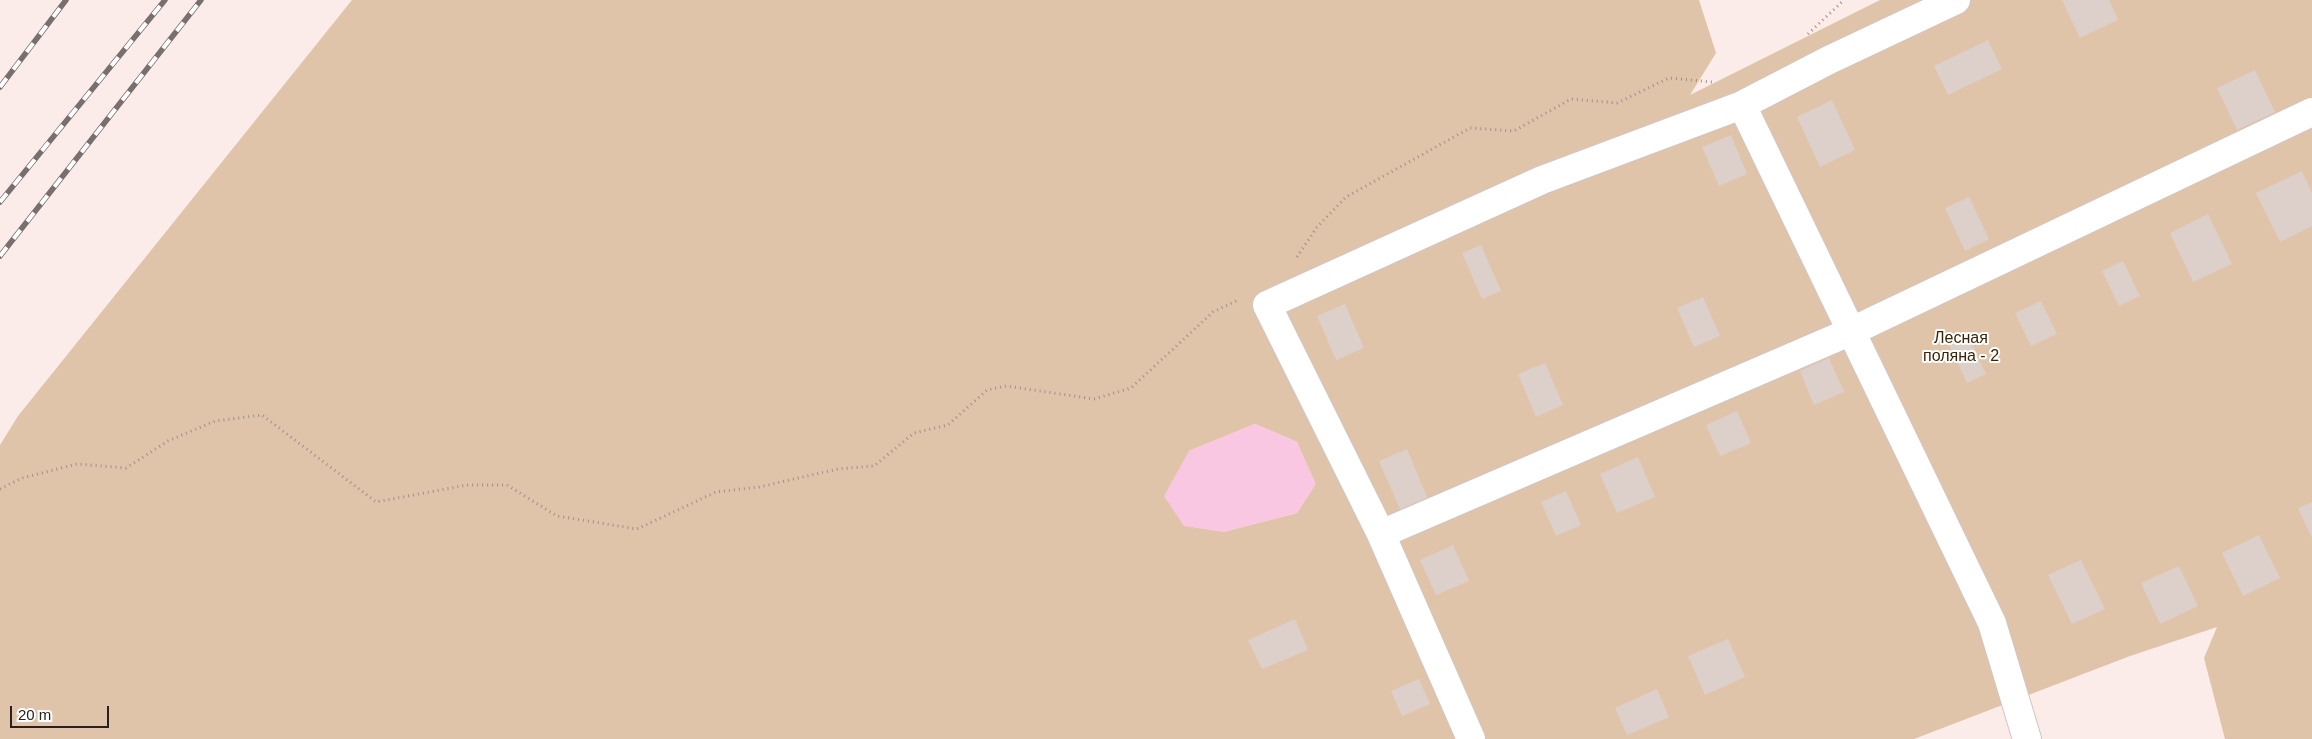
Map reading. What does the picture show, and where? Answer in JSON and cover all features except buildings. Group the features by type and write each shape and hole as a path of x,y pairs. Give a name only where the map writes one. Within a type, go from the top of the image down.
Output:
{"street":[{"path":"1471,739 1381,534 1267,306 1542,180 1742,105 1830,60 1956,0"},
{"path":"1742,105 1992,623 2027,739"},
{"path":"1381,534 1852,331 2312,112"}],"path":[{"path":"1805,37 1844,0"},
{"path":"1292,264 1317,227 1346,197 1470,128 1514,131 1571,99 1618,103 1669,78 1720,83"},
{"path":"0,489 22,478 77,464 126,468 168,441 215,421 262,415 376,502 467,485 507,485 557,516 637,529 716,492 758,488 838,469 874,466 914,433 948,425 987,390 1006,386 1094,399 1131,388 1212,312 1239,299"}],"green space":[{"name":"Лесная поляна - 2","path":"352,0 1699,0 1716,53 1690,95 1880,0 2312,0 2312,739 2225,739 2204,658 2217,627 2130,656 1914,739 0,739 0,445 18,416","holes":["1255,424 1297,442 1315,484 1297,513 1223,532 1189,451"]}],"shaded area":[{"path":"1255,424 1297,442 1316,484 1297,513 1223,532 1184,526 1164,496 1189,451"}],"railway":[{"path":"0,87 66,0"},
{"path":"0,202 165,0"},
{"path":"0,256 201,0"}]}
